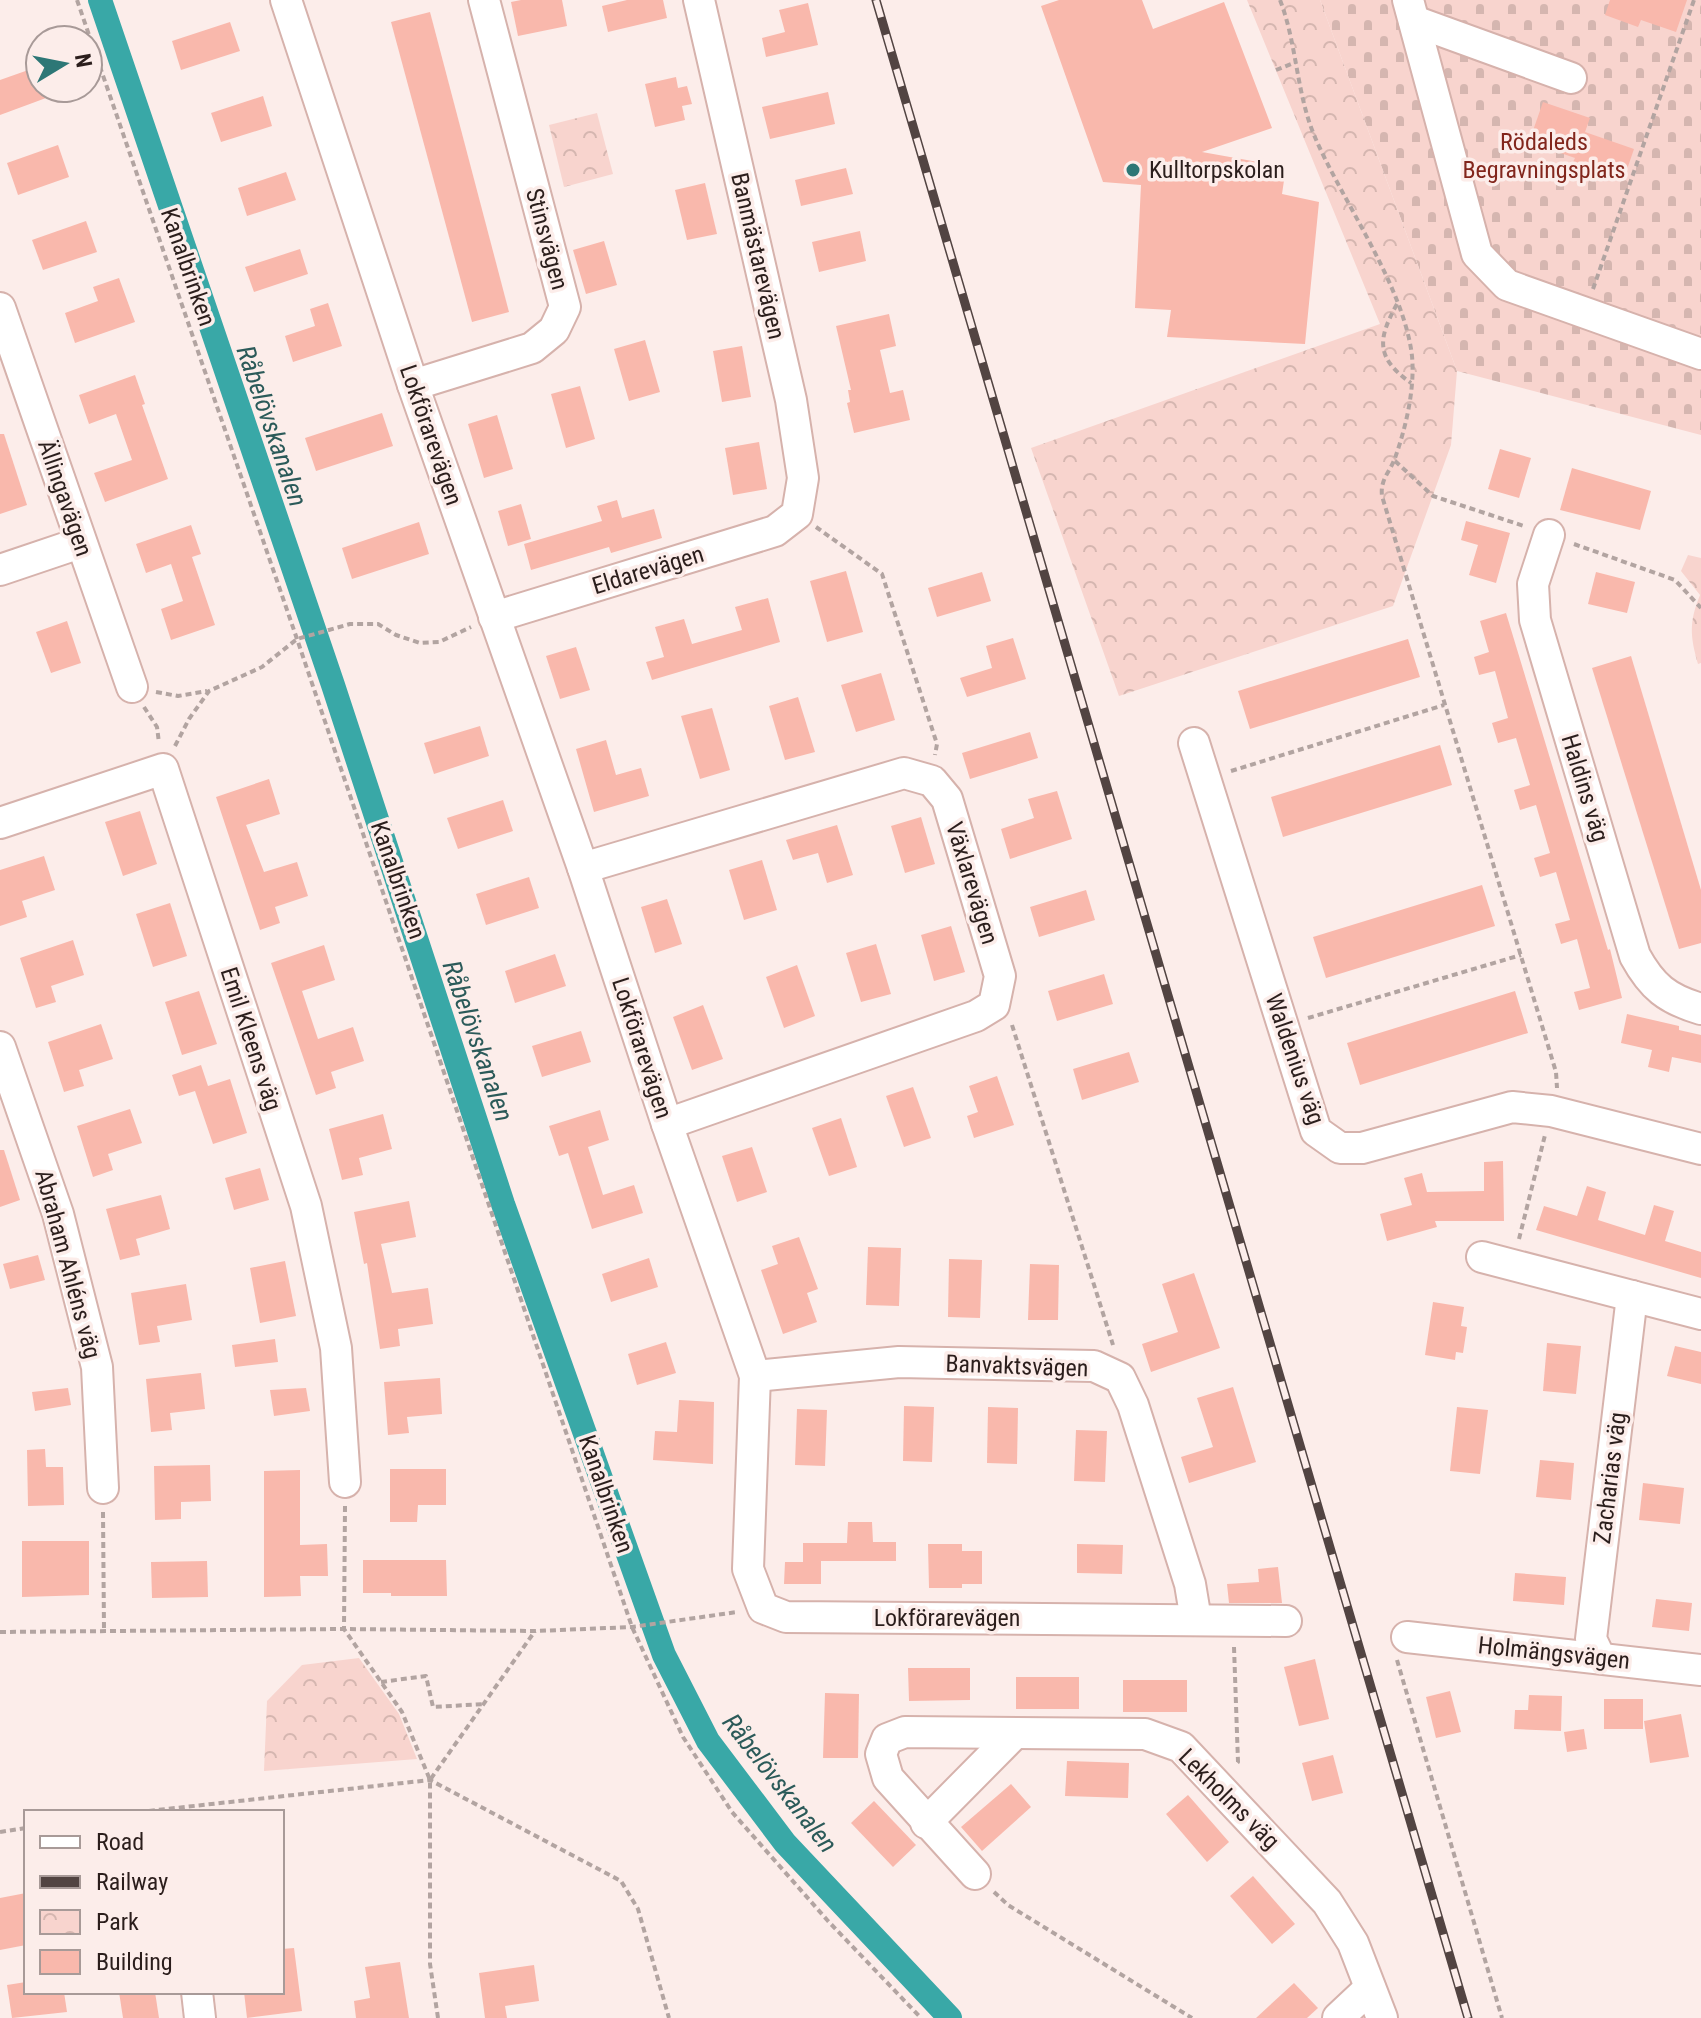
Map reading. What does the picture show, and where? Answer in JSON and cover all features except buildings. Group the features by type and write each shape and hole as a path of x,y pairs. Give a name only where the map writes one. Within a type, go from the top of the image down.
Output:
{"street":[{"name":"Stinsvägen","path":"413,385 532,348 554,330 565,307 484,0"},
{"name":"Banmästarevägen","path":"699,0 791,400 803,478 797,514"},
{"name":"Lokförarevägen","path":"290,1 413,385 583,868 667,1124 755,1376 748,1569 763,1608 786,1617 1286,1621"},
{"path":"1411,10 1477,254 1507,285 1701,354"},
{"path":"1411,10 1571,78"},
{"name":"Ällingavägen","path":"0,308 132,687"},
{"name":"Eldarevägen","path":"494,617 775,531 797,514"},
{"name":"Haldins väg","path":"1549,535 1533,584 1535,620 1635,956 1648,979 1663,993 1701,1009"},
{"path":"0,570 80,543"},
{"name":"Waldenius väg","path":"1194,743 1316,1131 1340,1148 1362,1148 1512,1107 1551,1111 1701,1149"},
{"path":"0,823 163,769"},
{"name":"Emil Kleens väg","path":"163,769 306,1206 336,1348 345,1482"},
{"path":"583,868 904,773 932,781"},
{"name":"Växlarevägen","path":"932,781 947,799 1000,976 994,1005"},
{"path":"667,1124 976,1016 994,1005"},
{"name":"Abraham Ahléns väg","path":"0,1047 58,1214 97,1367 103,1488"},
{"path":"1482,1257 1701,1314"},
{"name":"Zacharias väg","path":"1600,1658 1591,1639 1632,1296"},
{"name":"Banvaktsvägen","path":"755,1376 899,1362 1094,1366 1120,1378 1133,1405 1190,1584 1196,1620"},
{"name":"Holmängsvägen","path":"1407,1637 1701,1670"},
{"name":"Lekholms väg","path":"975,1874 888,1778 881,1754 887,1739 905,1732 1145,1734 1181,1747 1327,1902 1353,1943 1382,2018"},
{"path":"926,1823 1015,1733"},
{"path":"1338,2018 1370,1988"},
{"path":"197,1994 200,2018"}],"path":[{"name":"Kanalbrinken","path":"77,0 632,1627 683,1737 732,1812 828,1921 921,2018"},
{"path":"1280,0 1290,27 1304,107 1313,132 1397,304 1410,343 1412,383 1395,461 1385,474 1382,496 1556,1072 1557,1091 1512,1265"},
{"path":"1585,313 1694,0"},
{"path":"1276,70 1296,62"},
{"path":"1397,304 1384,328 1384,355 1394,371 1412,383"},
{"path":"797,514 882,574 937,744 932,781"},
{"path":"132,687 178,696 209,691 262,667 297,639 350,624 378,624 396,635 420,643 439,642 494,617"},
{"path":"132,687 157,727 163,769"},
{"path":"163,769 189,719 209,691"},
{"path":"1205,779 1445,705"},
{"path":"1283,1026 1521,955"},
{"path":"994,1005 1012,1025 1113,1346 1120,1378"},
{"path":"345,1482 344,1629 402,1712 430,1780 430,1964 438,2018"},
{"path":"103,1488 104,1630"},
{"path":"0,1632 535,1631 632,1627 763,1608"},
{"path":"1219,1785 1238,1762 1233,1621"},
{"path":"430,1780 535,1631"},
{"path":"1407,1637 1396,1654 1399,1669 1502,2018"},
{"path":"381,1682 426,1676 433,1707 484,1704"},
{"path":"166,1810 430,1780 621,1881 638,1909 669,2018"},
{"path":"0,1832 24,1828"},
{"path":"975,1874 1008,1905 1192,2018"}],"green space":[{"path":"1247,0 1320,0 1457,371 1451,445 1393,606 1119,696 1031,448 1380,324"},
{"name":"Rödaleds Begravningsplats","path":"1320,0 1701,0 1701,435 1457,371"},
{"path":"597,113 613,174 564,187 549,125"},
{"path":"1688,555 1701,558 1701,663 1698,664 1692,629 1700,595 1681,571"},
{"path":"359,1658 399,1714 417,1759 264,1771 267,1701 302,1665"}],"waterway":[{"name":"Råbelövskanalen","path":"100,0 333,685 503,1204 664,1655 708,1741 785,1843 950,2018"}],"railway":[{"path":"876,0 1468,2018"}],"place":[{"name":"Kulltorpskolan","path":"1133,170"}]}
